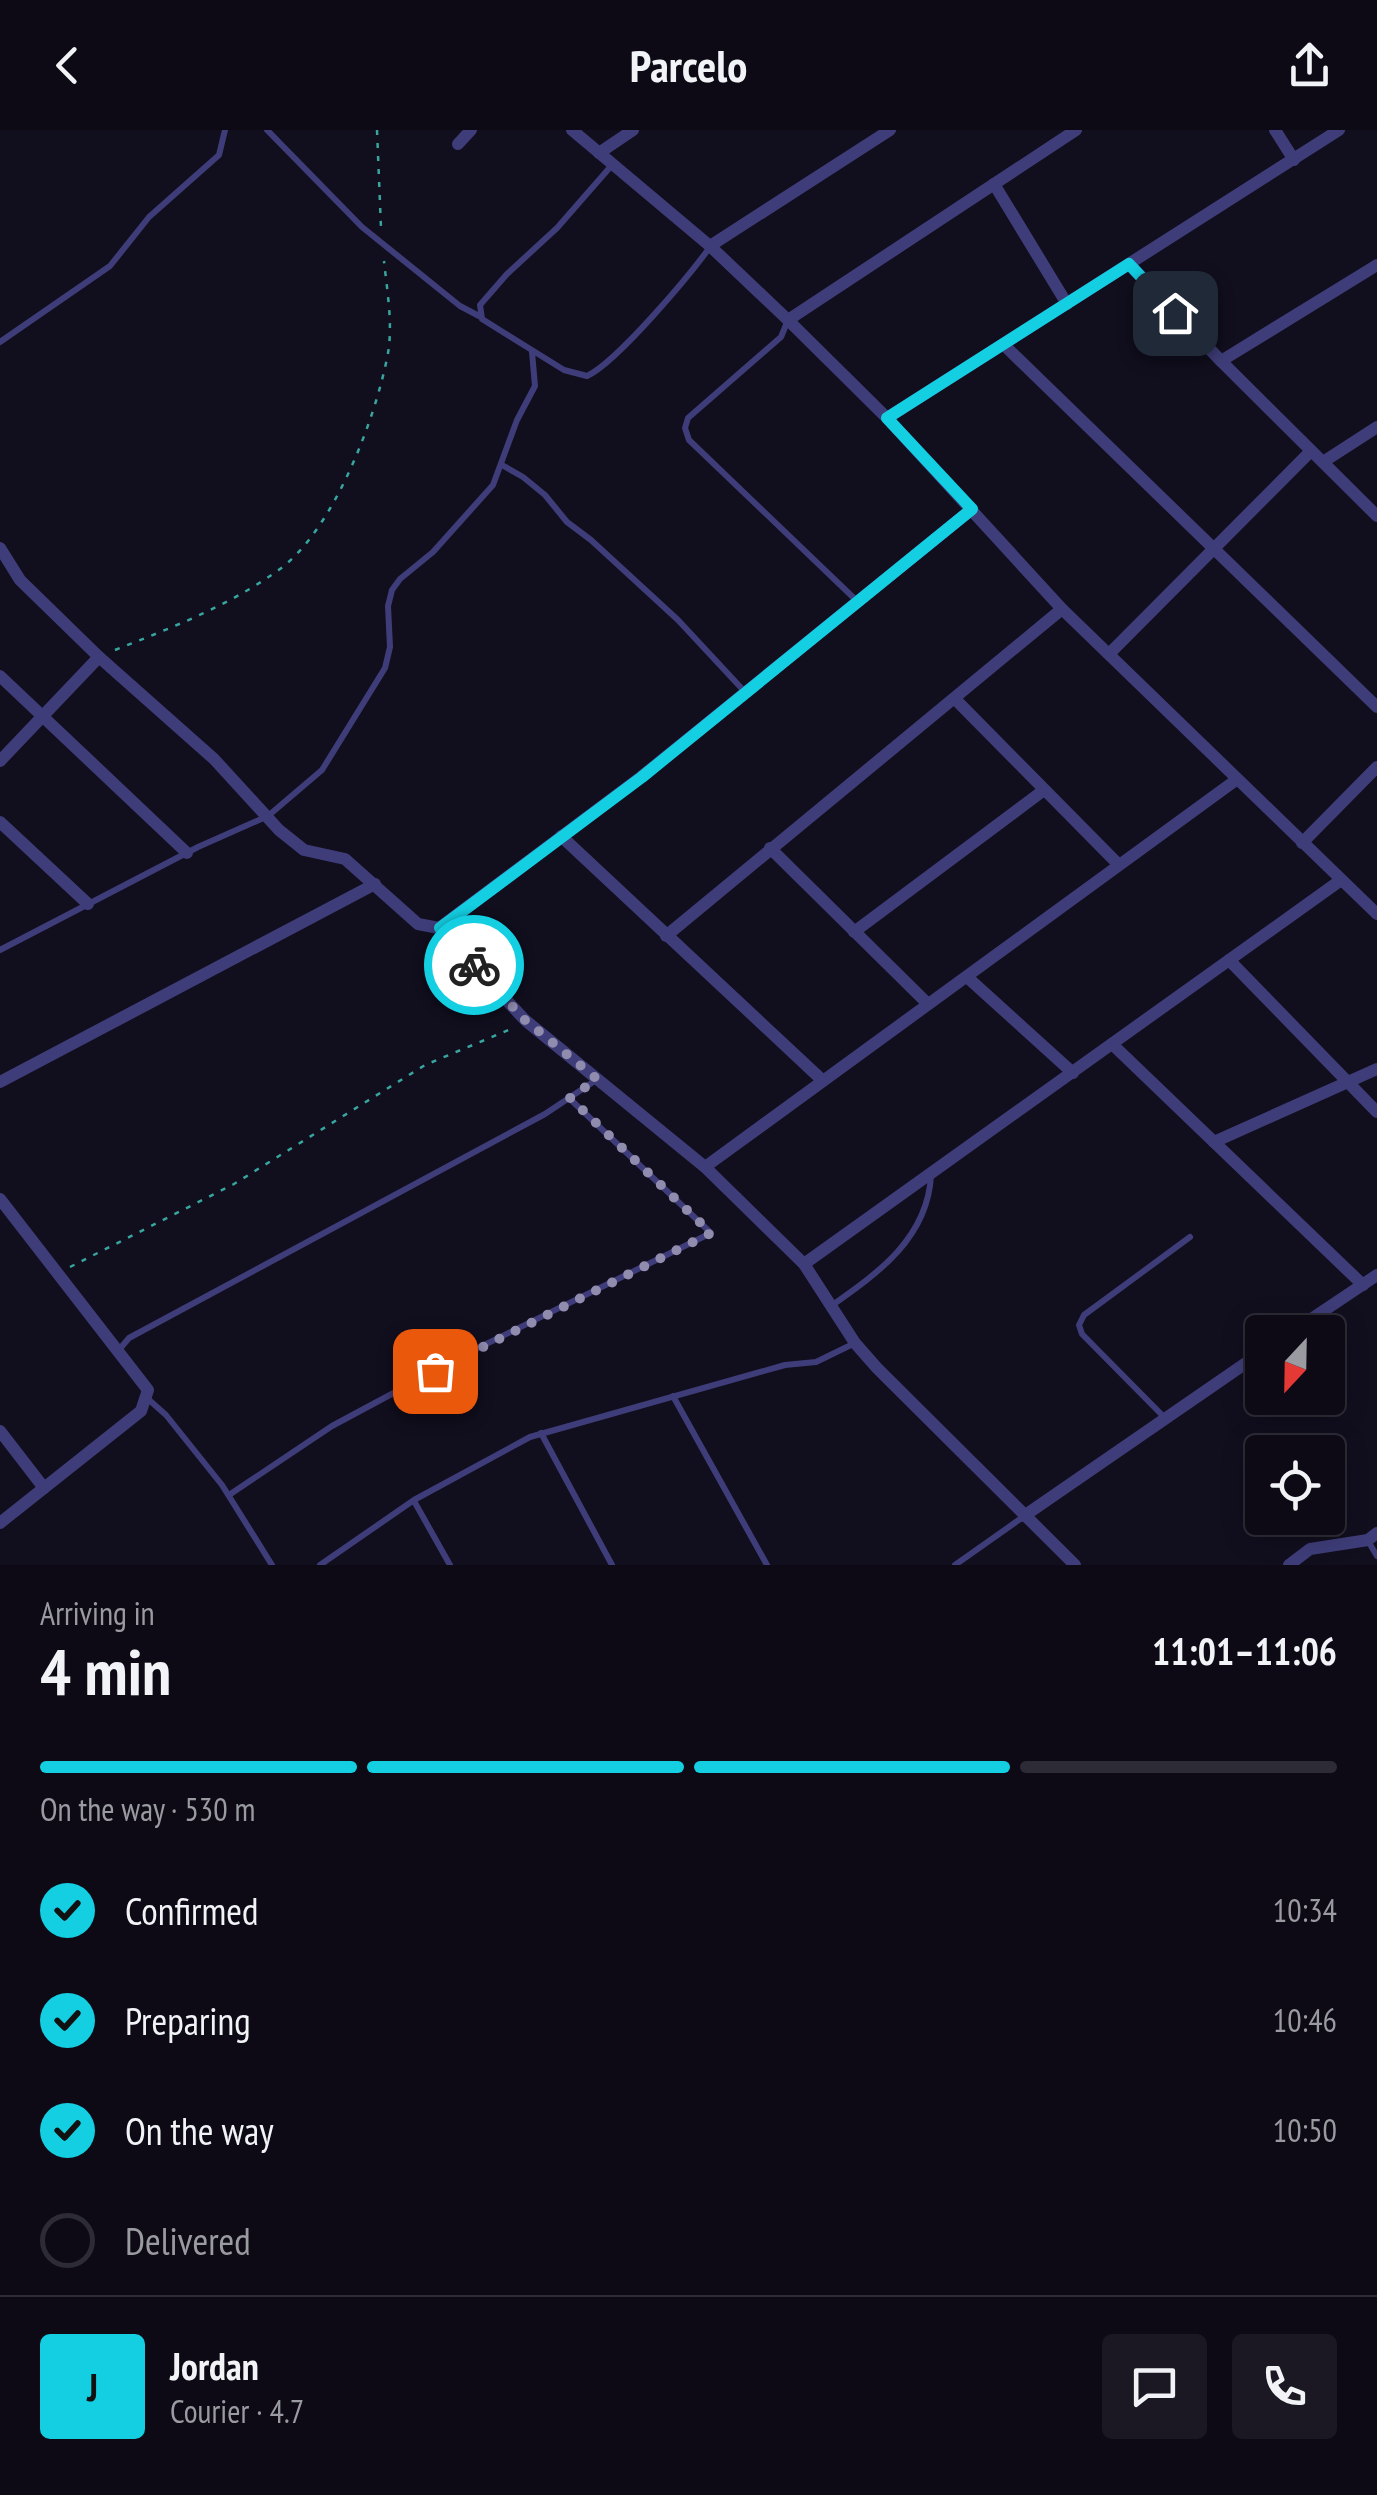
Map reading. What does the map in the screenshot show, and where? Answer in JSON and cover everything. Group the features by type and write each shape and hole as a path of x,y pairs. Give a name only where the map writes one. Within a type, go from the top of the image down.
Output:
{"street":[{"path":"458,144 472,130"},
{"path":"572,130 710,246 788,320 887,418 1062,609 1377,914"},
{"path":"599,153 633,130"},
{"path":"710,246 890,130"},
{"path":"788,320 1076,130"},
{"path":"1275,130 1294,160"},
{"path":"887,418 1339,130"},
{"path":"994,184 1067,304"},
{"path":"1129,264 1221,362 1377,516"},
{"path":"1221,362 1377,264"},
{"path":"1004,344 1377,707"},
{"path":"1323,462 1377,427"},
{"path":"1109,654 1311,450"},
{"path":"440,928 746,692 972,509"},
{"path":"0,548 20,580 99,657 214,759 279,830 304,850 345,859 418,924 440,928 525,1020 705,1167 804,1264 855,1343 1075,1565"},
{"path":"666,936 1062,609"},
{"path":"0,761 99,657"},
{"path":"0,676 186,853"},
{"path":"956,700 1118,864"},
{"path":"1302,842 1377,767"},
{"path":"705,1167 1236,780"},
{"path":"854,932 1044,790"},
{"path":"0,822 88,904"},
{"path":"562,836 822,1080"},
{"path":"770,848 928,1004"},
{"path":"804,1264 1341,880"},
{"path":"0,1082 375,884"},
{"path":"1229,960 1377,1112"},
{"path":"967,977 1073,1073"},
{"path":"1112,1044 1363,1285"},
{"path":"1214,1142 1377,1069"},
{"path":"0,1199 148,1390 141,1411 0,1524"},
{"path":"1318,1315 1377,1276"},
{"path":"1024,1516 1245,1364"},
{"path":"0,1431 44,1488"},
{"path":"1289,1565 1310,1549 1372,1537"}],"lane":[{"path":"0,342 110,266 149,217 219,155 225,130"},
{"path":"267,130 349,215 460,306 532,352 583,376 593,374 675,290 710,246"},
{"path":"480,316 480,305 557,228 612,164"},
{"path":"788,320 781,337 688,418 686,432 689,440 858,602"},
{"path":"0,950 186,853 268,816 322,770 380,679 390,648 388,606 395,584 433,552 485,497 502,465 517,420 535,386 532,352"},
{"path":"502,465 524,476 545,495 567,522 592,540 663,607 746,692"},
{"path":"118,1351 129,1338 570,1098 597,1079"},
{"path":"229,1495 332,1426 470,1352 711,1233 570,1098"},
{"path":"830,1307 886,1266 902,1248 918,1220 932,1170"},
{"path":"1165,1418 1082,1334 1079,1325 1084,1315 1190,1236"},
{"path":"320,1565 414,1500 541,1433 785,1365 816,1362 855,1343"},
{"path":"673,1396 767,1565"},
{"path":"148,1398 229,1495 272,1565"},
{"path":"541,1433 612,1565"},
{"path":"414,1500 450,1565"},
{"path":"957,1564 1024,1516"},
{"path":"1372,1537 1377,1556"}],"path":[{"path":"99,657 216,610 284,567 312,534 355,463 388,350 376,130"},
{"path":"57,1271 74,1266 234,1184 426,1065 525,1020"}],"way so far":[{"path":"435,1371 711,1233 570,1098 597,1079 525,1020 474,965"}],"route":[{"path":"474,965 440,928 642,777 972,509 887,418 1129,264 1175,313"}]}
